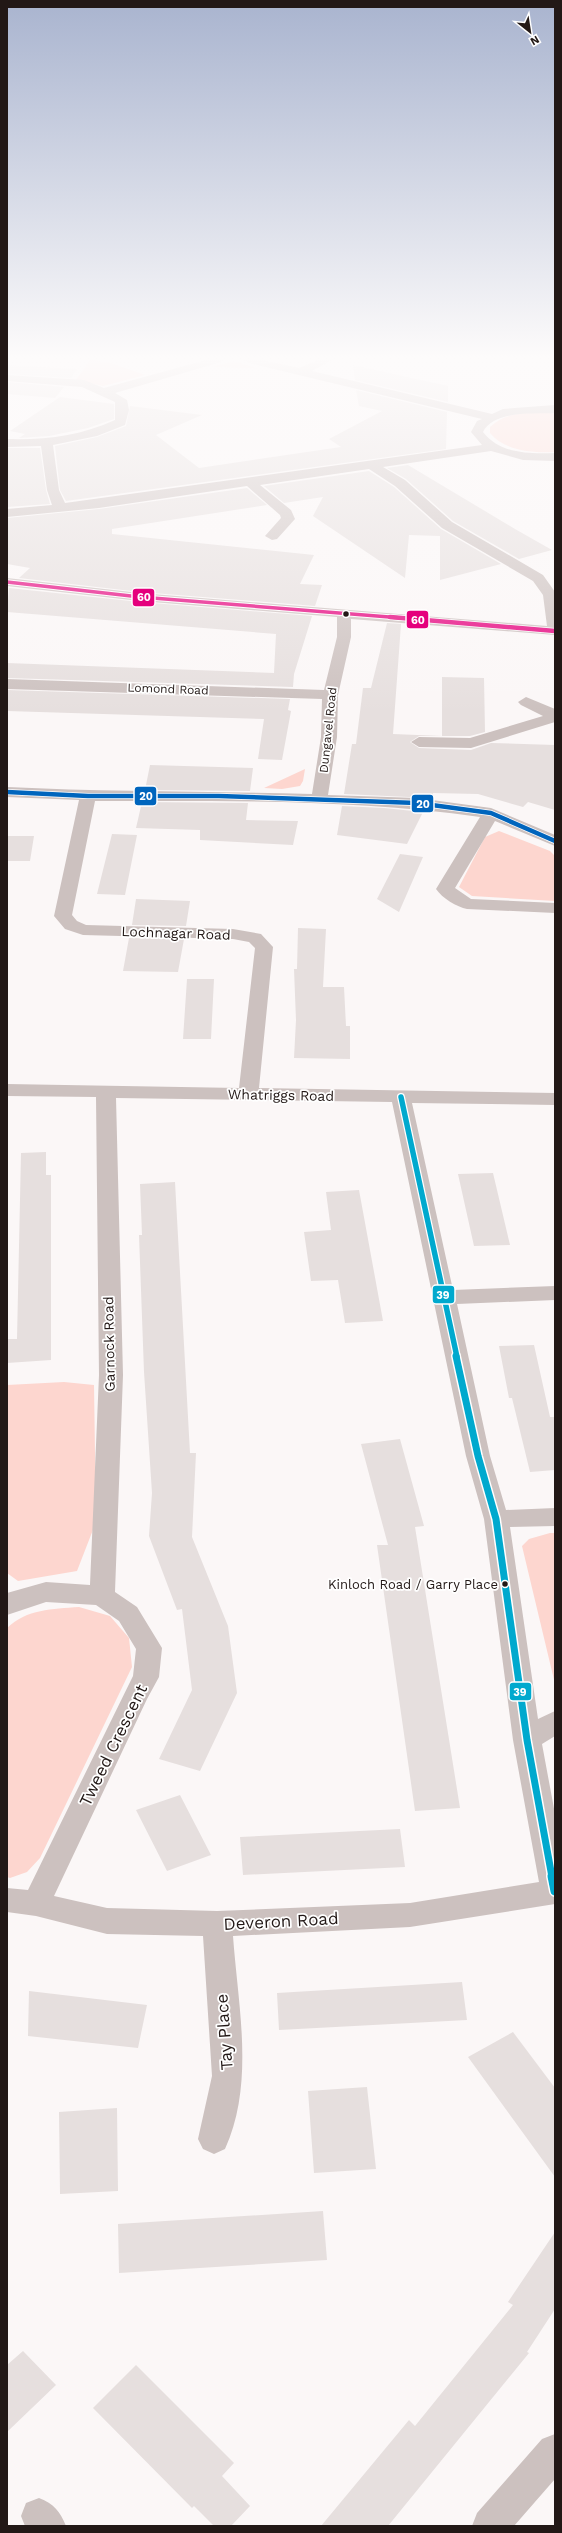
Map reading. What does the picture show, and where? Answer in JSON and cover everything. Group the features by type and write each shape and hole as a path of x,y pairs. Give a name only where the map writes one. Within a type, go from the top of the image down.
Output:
{"street":[{"path":"51,478 53,490 60,508"},
{"path":"7,513 60,508 289,478"},
{"path":"393,478 400,483 447,525 538,578 550,595 555,628"},
{"path":"252,484 286,513 288,519 272,536"},
{"path":"7,582 140,598 555,631"},
{"name":"Dungavel Road","path":"319,799 329,737 330,695 344,637 344,614"},
{"name":"Lomond Road","path":"7,684 330,695"},
{"path":"526,702 555,716"},
{"path":"419,742 472,743 555,716"},
{"path":"7,792 88,796 319,799 417,803 491,813 555,841"},
{"name":"Lochnagar Road","path":"88,796 63,916 71,925 83,930 232,934 255,938 264,947 248,1095"},
{"path":"491,813 445,888 467,904 555,908"},
{"name":"Whatriggs Road","path":"7,1090 106,1093 555,1099"},
{"name":"Garnock Road","path":"102,1596 111,1375 106,1093"},
{"path":"401,1097 478,1456 496,1519 526,1740 555,1892"},
{"path":"444,1297 555,1293"},
{"path":"496,1519 555,1517"},
{"path":"7,1605 12,1601 46,1592 102,1596"},
{"name":"Tweed Crescent","path":"36,1904 135,1695 146,1677 149,1648 128,1614 102,1596"},
{"path":"526,1740 555,1722"},
{"name":"Deveron Road","path":"7,1900 36,1904 107,1921 217,1924 410,1915 555,1892"},
{"name":"Tay Place","path":"214,2139 228,2076 217,1924"},
{"path":"490,2526 555,2452"}],"shaded area":[{"path":"305,769 303,781 300,786 282,789 264,788"},
{"path":"499,831 550,851 555,856 555,901 472,896 459,887 485,837"},
{"path":"64,1382 94,1385 96,1522 77,1571 18,1581 7,1573 7,1385"},
{"path":"555,1533 555,1684 522,1546 529,1539"},
{"path":"79,1607 110,1616 129,1638 132,1667 40,1858 27,1872 10,1878 7,1877 7,1628 23,1617 40,1611"}],"building":[{"path":"7,478 44,478 50,504 7,507"},
{"path":"59,478 233,478 66,501 60,490"},
{"path":"319,478 380,478 394,487 441,529 501,564 440,580 440,536 409,535 405,578 313,516 323,497 284,503 264,486"},
{"path":"405,478 430,478 552,550 519,559 453,521"},
{"path":"247,488 267,505 112,529 112,534 314,555 300,584 322,585 315,606 140,592 19,578 30,568 7,564 7,518 99,509"},
{"path":"9,588 140,602 312,616 294,674 293,687 7,678 7,663 274,673 276,634 7,612"},
{"path":"387,623 401,624 393,734 442,736 419,736 410,742 419,748 471,750 491,743 555,745 555,810 528,802 523,807 478,794 433,793 430,798 344,794 352,744 356,744 363,688 371,688"},
{"path":"442,677 484,678 485,732 470,736 442,736"},
{"path":"7,690 290,699 288,710 291,711 282,760 258,759 264,719 7,711"},
{"path":"150,765 253,768 250,791 145,790"},
{"path":"142,802 248,803 246,820 298,821 293,845 200,840 200,830 136,828"},
{"path":"342,806 423,812 407,844 337,835"},
{"path":"112,834 137,835 125,895 97,894"},
{"path":"7,836 34,836 30,861 7,861"},
{"path":"400,854 423,857 399,912 377,899"},
{"path":"136,899 190,901 186,926 132,925"},
{"path":"298,928 326,929 323,987 344,987 346,1026 350,1026 350,1059 294,1058 296,1020 294,969 297,969"},
{"path":"129,938 184,939 178,972 123,971"},
{"path":"187,979 214,979 211,1039 183,1039"},
{"path":"46,1152 46,1175 51,1175 51,1360 7,1363 7,1339 17,1339 21,1153"},
{"path":"493,1173 510,1245 474,1246 458,1174"},
{"path":"175,1182 190,1453 196,1453 192,1537 228,1626 237,1693 200,1771 159,1759 192,1690 182,1609 177,1610 149,1536 152,1493 144,1372 139,1235 142,1235 140,1184"},
{"path":"359,1190 383,1321 345,1323 338,1280 311,1281 304,1232 331,1230 326,1192"},
{"path":"534,1345 550,1417 555,1417 555,1470 530,1472 512,1398 509,1398 499,1346"},
{"path":"400,1439 424,1526 415,1527 460,1808 415,1811 377,1545 388,1545 361,1444"},
{"path":"180,1795 211,1855 167,1871 136,1810"},
{"path":"400,1829 405,1867 243,1875 240,1837"},
{"path":"462,1982 467,2020 279,2030 277,1993"},
{"path":"29,1991 147,2005 138,2048 28,2036"},
{"path":"513,2032 555,2088 555,2177 468,2057"},
{"path":"367,2087 376,2169 314,2173 308,2091"},
{"path":"117,2108 118,2191 60,2194 59,2112"},
{"path":"323,2211 327,2260 119,2273 118,2224"},
{"path":"555,2232 555,2309 527,2352 529,2353 388,2526 321,2526 409,2420 415,2426 513,2305 508,2302"},
{"path":"23,2351 56,2385 7,2432 7,2365"},
{"path":"136,2365 234,2463 222,2476 250,2506 231,2526 214,2526 194,2506 192,2508 93,2408"}],"transit line":[{"name":"60","path":"7,582 140,597 555,631"},
{"name":"20","path":"7,792 88,796 219,796 417,803 491,813 555,841"},
{"name":"39","path":"401,1097 478,1456 496,1519 527,1740 555,1891"}],"place":[{"name":"Kinloch Road / Garry Place","path":"505,1584"}]}
